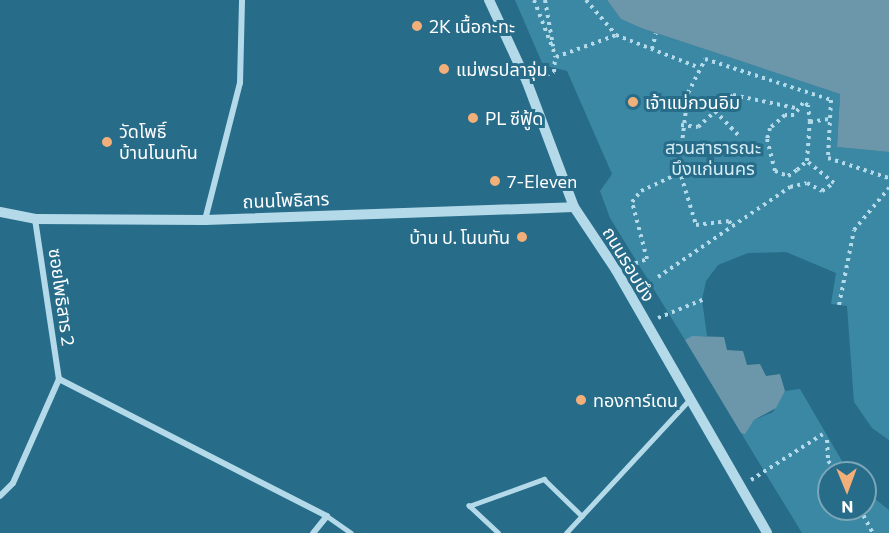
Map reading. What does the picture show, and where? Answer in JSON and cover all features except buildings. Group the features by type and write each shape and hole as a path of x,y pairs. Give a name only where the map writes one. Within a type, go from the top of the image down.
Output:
{"street":[{"path":"205,220 240,83 242,0"},
{"name":"ถนนรอบบึง","path":"489,0 527,82 574,207 616,270 767,533"},
{"name":"ถนนโพธิสาร","path":"0,212 36,219 205,220 574,207"},
{"name":"ซอยโพธิสาร 2","path":"36,219 59,379"},
{"path":"0,496 13,483 59,379 327,516 313,533"}],"lane":[{"path":"566,533 690,399"},
{"path":"498,533 469,506 544,478 582,516"},
{"path":"327,516 351,533"}],"path":[{"path":"534,0 556,57"},
{"path":"527,82 554,72 556,57 545,0"},
{"path":"586,0 616,35 700,68"},
{"path":"652,49 656,33"},
{"path":"556,57 616,35"},
{"path":"732,226 729,221 696,225 679,168 681,125 688,93 705,59 831,100 828,158 889,178"},
{"path":"681,125 698,127 733,95 796,108"},
{"path":"802,103 808,105 810,122 807,160 788,176 775,171 767,139 770,128 785,115 794,115 796,108 802,103"},
{"path":"715,111 738,135"},
{"path":"810,122 830,119"},
{"path":"658,277 790,187 807,183 822,191 834,183 807,160"},
{"path":"616,270 647,258 644,237 633,213 635,197 674,176 679,168"},
{"path":"839,304 854,230 889,188"},
{"path":"646,323 702,300"},
{"path":"740,487 823,434"},
{"path":"827,440 828,461"}],"green space":[{"name":"สวนสาธารณะ บึงแก่นนคร","path":"515,0 607,0 621,19 641,28 840,94 837,147 889,152 889,440 872,428 854,402 847,306 831,304 836,273 786,252 748,253 718,265 706,281 702,300 707,336 685,340 610,218 600,191 612,174 567,71 543,65"},
{"path":"800,389 842,461 817,461 817,521 877,521 877,500 889,510 889,533 802,533 741,433 745,433 754,420 773,412 785,391"}],"shaded area":[{"path":"607,0 889,0 889,152 837,147 840,94 641,28 621,19"},
{"path":"692,336 724,337 727,350 743,351 747,365 760,364 766,376 780,374 785,391 776,408 754,420 745,434 741,433 685,340"}],"place":[{"name":"2K เนื้อกะทะ","path":"417,26"},
{"name":"แม่พรปลาจุ่ม","path":"444,69"},
{"name":"เจ้าแม่กวนอิม","path":"633,102"},
{"name":"PL ซีฟู้ด","path":"473,118"},
{"name":"วัดโพธิ์ บ้านโนนทัน","path":"107,142"},
{"name":"7-Eleven","path":"495,181"},
{"name":"บ้าน ป. โนนทัน","path":"522,237"},
{"name":"ทองการ์เดน","path":"581,400"}]}
